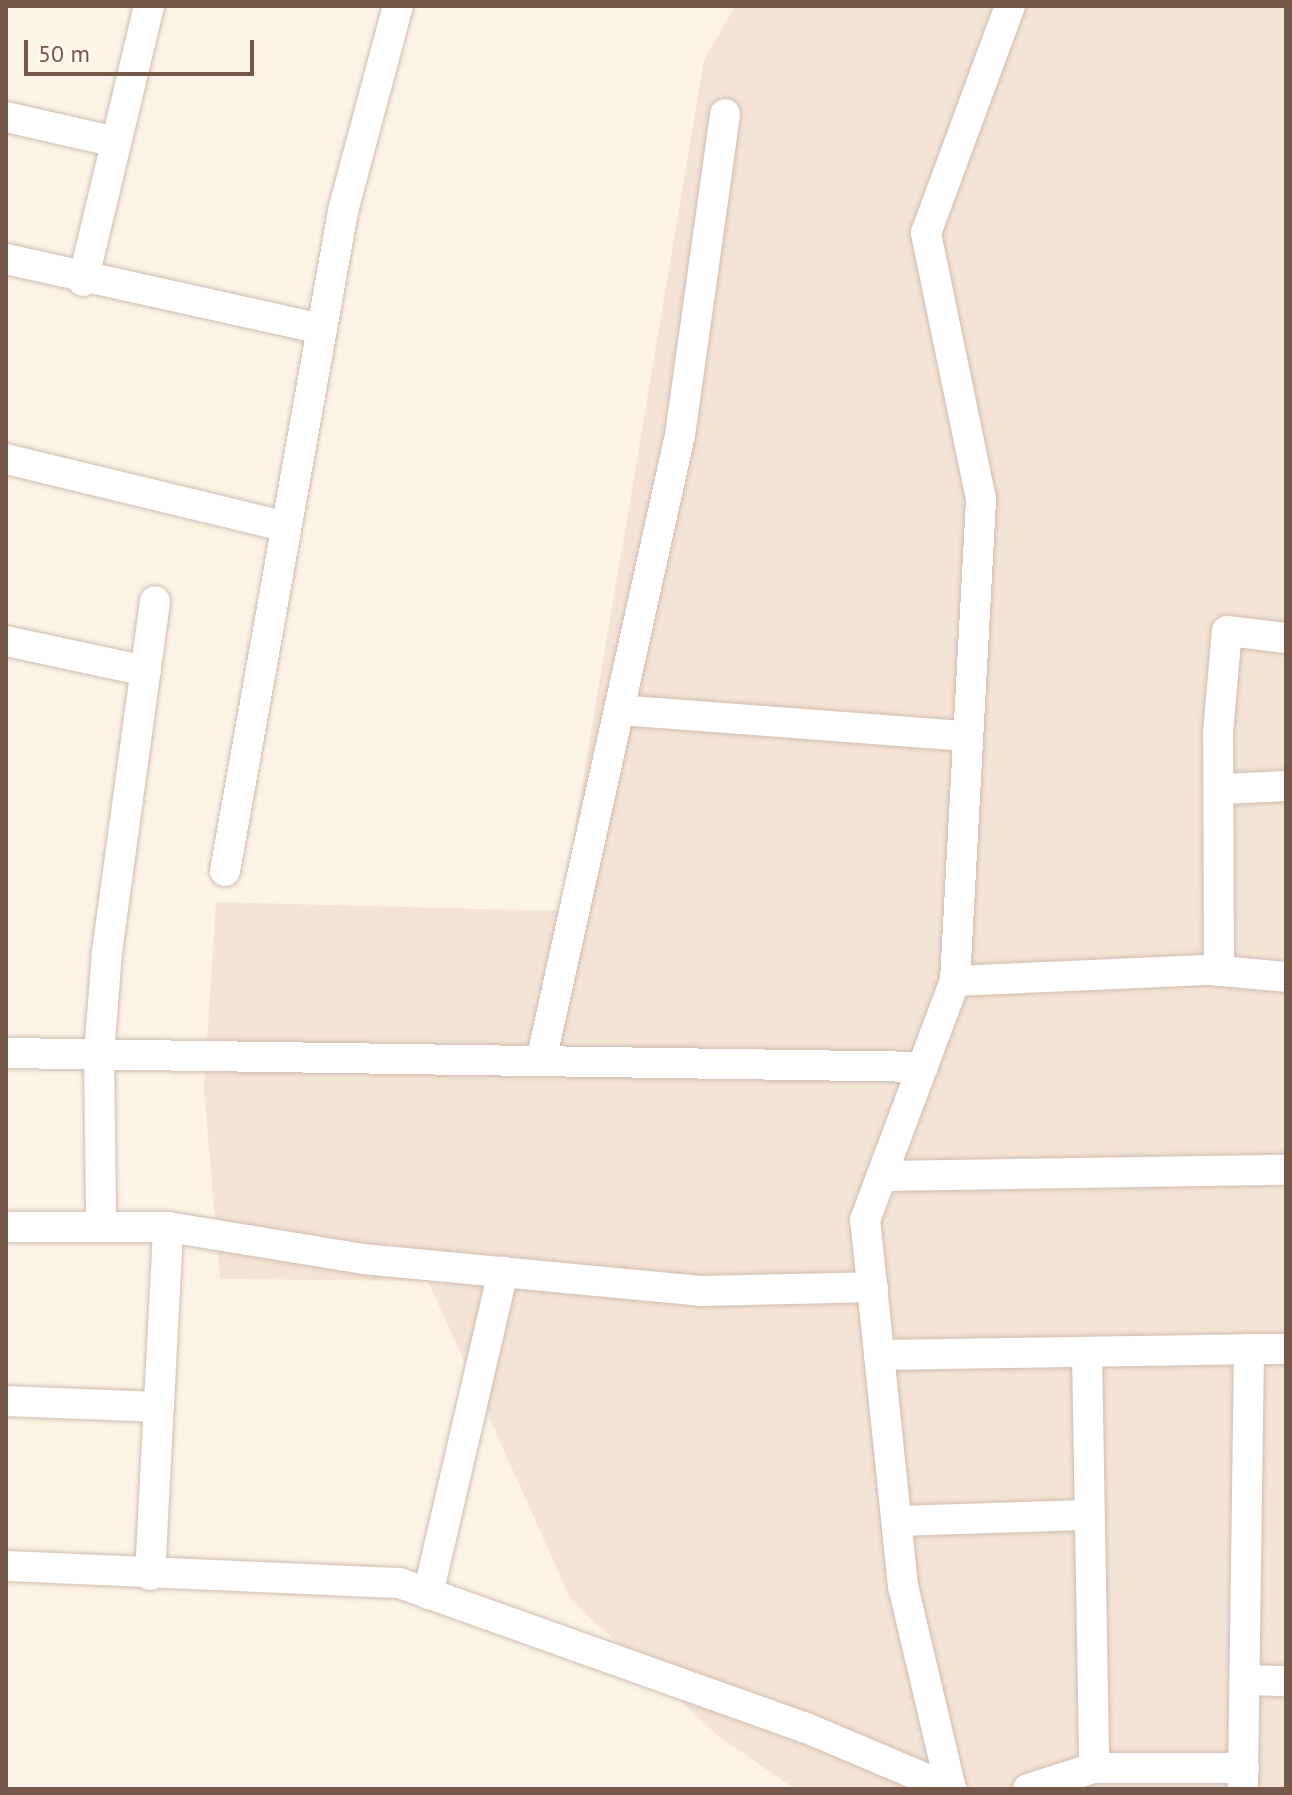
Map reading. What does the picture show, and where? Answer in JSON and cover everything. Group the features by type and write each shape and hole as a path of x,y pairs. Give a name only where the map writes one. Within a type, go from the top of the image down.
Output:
{"street":[{"path":"84,278 149,6"},
{"path":"225,871 283,526 343,211 398,6"},
{"path":"951,1789 903,1586 865,1220 955,981 981,499 926,233 1010,6"},
{"path":"541,1061 680,435 725,114"},
{"path":"6,117 116,142"},
{"path":"6,259 321,329"},
{"path":"6,459 283,526"},
{"path":"101,1212 99,1054 118,841 155,601"},
{"path":"1219,971 1223,789 1218,733 1227,631 1286,638"},
{"path":"6,641 146,671"},
{"path":"619,710 968,736"},
{"path":"1223,789 1286,786"},
{"path":"955,981 1219,971 1286,977"},
{"path":"6,1053 923,1067"},
{"path":"882,1176 1286,1170"},
{"path":"6,1227 168,1227 503,1272 700,1291 873,1287"},
{"path":"150,1575 168,1227"},
{"path":"428,1594 503,1272"},
{"path":"1028,1789 1094,1768 1244,1779 1250,1680 1249,1349"},
{"path":"879,1355 1286,1349"},
{"path":"1087,1352 1086,1515 1094,1768"},
{"path":"6,1401 159,1407"},
{"path":"897,1521 1086,1515"},
{"path":"6,1566 150,1575 399,1583 804,1727 951,1789"},
{"path":"1250,1680 1286,1681"}],"shaded area":[{"path":"735,6 1286,6 1286,1789 795,1789 718,1736 571,1600 428,1281 220,1279 204,1089 216,902 561,911 704,60"}]}
